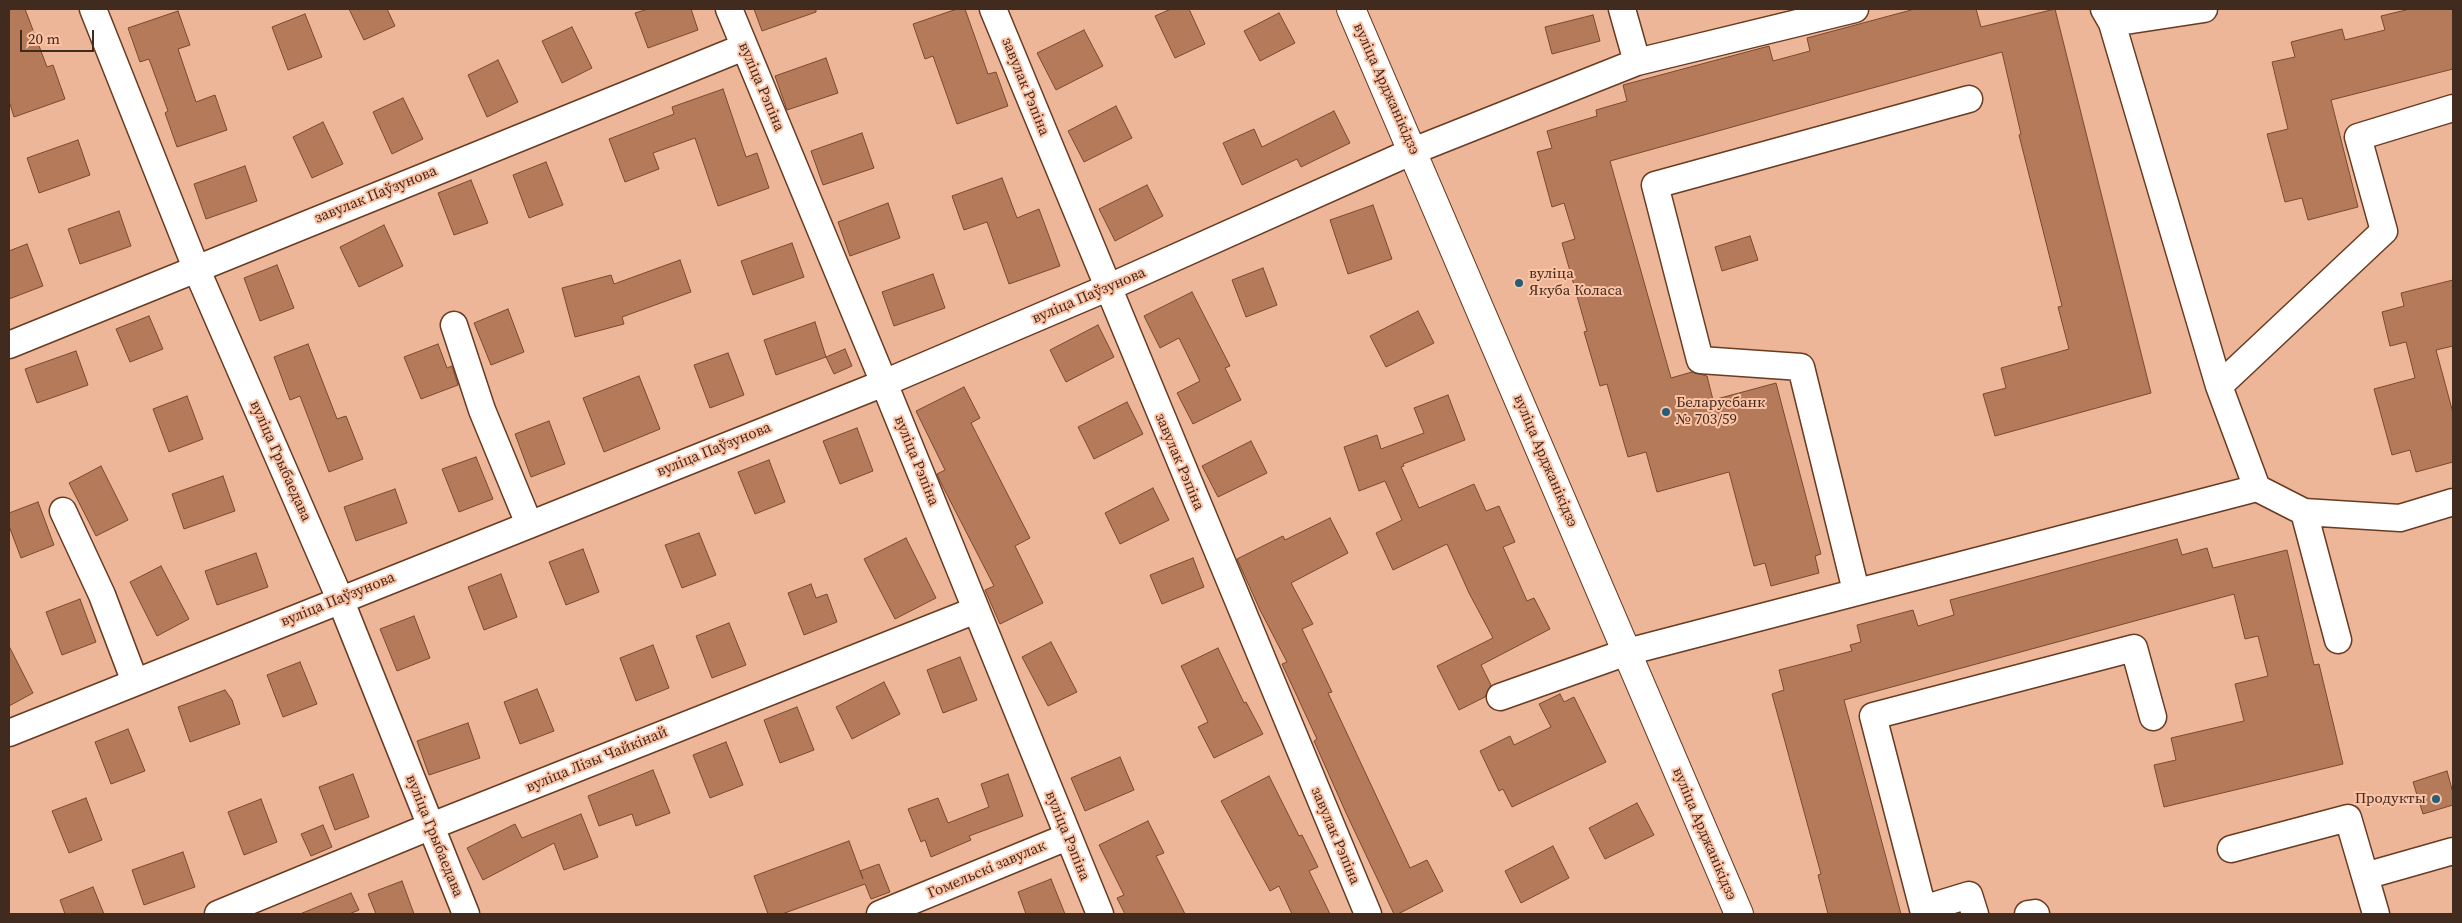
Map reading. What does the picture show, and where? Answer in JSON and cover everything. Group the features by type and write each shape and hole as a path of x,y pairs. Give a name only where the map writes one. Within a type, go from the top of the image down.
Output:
{"main road":[{"name":"вуліца Арджанікідзэ","path":"1351,9 1739,914"}],"street":[{"name":"вуліца Грыбаедава","path":"92,9 196,268 340,599 429,827 466,914"},
{"name":"вуліца Рэпіна","path":"728,9 884,383 1067,837 1100,914"},
{"name":"завулак Рэпіна","path":"993,9 1368,914"},
{"path":"1622,9 1637,62"},
{"name":"вуліца Паўзунова","path":"9,733 884,383 1107,288 1413,151 1637,62 1855,9"},
{"path":"2204,9 2108,16 2219,386 2256,488"},
{"name":"завулак Паўзунова","path":"9,345 744,47"},
{"path":"1856,591 1801,367 1700,360 1655,185 1969,99"},
{"path":"2219,386 2384,231 2358,137 2453,108"},
{"path":"454,325 482,410 529,524"},
{"path":"1500,697 1626,652 2256,488 2304,512 2400,518 2453,502"},
{"path":"63,511 102,595 135,682"},
{"path":"2304,512 2338,640"},
{"name":"вуліца Лізы Чайкінай","path":"218,914 429,827 976,610"},
{"path":"1975,914 1969,895 1923,909 1873,716 2134,648 2153,717"},
{"path":"2231,850 2348,818 2376,914"},
{"name":"Гомельскі завулак","path":"880,914 1067,837"},
{"path":"2365,876 2453,851"},
{"path":"2028,914 2035,912 2036,914"}],"building":[{"path":"9,9 25,9 47,67 53,65 65,99 14,117 9,101"},
{"path":"349,9 387,9 395,26 364,40"},
{"path":"648,9 691,9 698,30 648,48 635,13"},
{"path":"754,9 816,9 816,12 762,31"},
{"path":"957,9 965,9 988,74 996,72 1008,106 957,124 933,56 925,59 913,24"},
{"path":"1171,9 1189,9 1205,44 1175,58 1155,16"},
{"path":"1915,9 1976,9 1981,27 2055,9 2151,393 1995,436 1983,394 2006,388 2001,368 2069,349 2058,307 2062,306 2019,135 2021,134 2002,52 1610,161 1671,378 1692,372 1707,376 1713,400 1776,383 1821,554 1815,556 1819,573 1771,586 1765,563 1754,566 1729,472 1657,492 1646,452 1628,457 1607,384 1600,386 1584,332 1587,331 1562,243 1575,239 1564,203 1552,207 1537,152 1552,148 1547,131 1597,116 1596,110 1627,101 1623,85 1769,46 1773,61 1810,51 1807,38"},
{"path":"2410,9 2453,9 2453,69 2331,100 2358,207 2308,220 2302,198 2285,202 2267,134 2288,129 2272,62 2295,57 2291,42 2342,29 2345,40 2385,30 2381,16"},
{"path":"178,11 190,45 178,49 196,102 215,95 227,130 177,147 165,113 168,111 149,59 140,62 128,28"},
{"path":"1279,13 1295,43 1260,61 1244,31"},
{"path":"305,14 322,57 288,70 272,27"},
{"path":"1593,15 1600,41 1552,54 1545,27"},
{"path":"572,27 592,68 562,83 542,41"},
{"path":"1084,30 1103,66 1056,90 1037,53"},
{"path":"826,58 838,93 787,110 775,76"},
{"path":"498,60 518,102 487,117 468,75"},
{"path":"723,89 746,157 757,153 769,188 718,206 695,138 653,153 659,169 625,182 609,139 674,114 672,107"},
{"path":"403,98 423,139 392,154 373,112"},
{"path":"1116,106 1132,138 1084,162 1068,131"},
{"path":"1334,111 1350,143 1301,167 1297,159 1242,185 1223,143 1254,129 1262,147"},
{"path":"323,122 343,164 312,178 293,137"},
{"path":"862,133 874,168 823,185 811,151"},
{"path":"78,140 90,175 39,193 27,158"},
{"path":"546,162 563,205 529,218 513,175"},
{"path":"245,166 257,201 206,219 194,184"},
{"path":"1002,178 1017,218 1039,209 1060,266 1009,284 987,222 964,230 952,196"},
{"path":"471,180 488,223 454,235 438,193"},
{"path":"1147,185 1163,216 1115,241 1099,209"},
{"path":"888,203 900,238 850,256 838,222"},
{"path":"1373,205 1392,259 1348,274 1330,220"},
{"path":"119,211 131,246 80,264 68,229"},
{"path":"384,225 403,266 359,287 340,247"},
{"path":"1750,236 1758,260 1722,271 1715,247"},
{"path":"792,243 804,277 753,295 741,261"},
{"path":"27,244 43,286 9,299 9,251"},
{"path":"680,260 691,292 622,317 624,324 575,337 562,288 611,275 614,284"},
{"path":"277,265 294,308 260,321 244,278"},
{"path":"1263,268 1277,305 1246,317 1232,280"},
{"path":"933,274 945,308 894,326 882,292"},
{"path":"2453,280 2453,346 2436,350 2453,413 2453,462 2416,472 2410,450 2392,455 2374,389 2415,378 2406,342 2390,346 2382,312 2404,306 2401,293"},
{"path":"1192,292 1230,366 1225,368 1241,400 1193,424 1177,393 1200,381 1179,338 1160,348 1144,316"},
{"path":"508,309 524,352 491,365 474,323"},
{"path":"1418,311 1434,343 1386,367 1370,336"},
{"path":"149,316 163,349 130,362 116,329"},
{"path":"815,322 826,357 776,375 764,340"},
{"path":"1098,325 1114,357 1066,382 1050,350"},
{"path":"308,344 337,419 346,416 363,459 329,472 300,396 290,400 274,357"},
{"path":"438,344 447,368 452,366 458,385 421,399 404,357"},
{"path":"845,349 852,366 834,374 826,357"},
{"path":"76,351 88,385 37,403 25,369"},
{"path":"728,353 744,395 710,408 694,365"},
{"path":"639,376 660,429 604,452 583,398"},
{"path":"964,387 980,418 971,423 1030,538 1015,546 1043,603 1000,624 985,590 994,586 937,474 945,470 916,411"},
{"path":"1448,395 1465,440 1403,464 1404,466 1401,467 1419,508 1474,484 1486,511 1499,506 1515,542 1503,547 1527,601 1534,598 1550,629 1481,665 1491,685 1485,697 1459,710 1437,666 1493,638 1469,593 1447,544 1393,570 1376,533 1402,520 1385,481 1359,491 1344,447 1377,435 1381,449 1424,433 1414,408"},
{"path":"187,396 203,439 169,452 153,409"},
{"path":"1127,402 1143,434 1094,459 1078,427"},
{"path":"549,421 565,464 531,477 515,434"},
{"path":"857,428 873,471 840,484 823,441"},
{"path":"1251,441 1267,473 1218,497 1202,466"},
{"path":"476,457 493,499 459,512 442,469"},
{"path":"769,460 785,502 755,514 738,472"},
{"path":"101,466 128,520 96,536 69,483"},
{"path":"223,476 235,511 184,529 172,494"},
{"path":"1153,488 1169,520 1120,544 1105,513"},
{"path":"395,489 407,523 356,541 344,507"},
{"path":"38,502 54,545 21,558 9,526 9,513"},
{"path":"1330,518 1348,553 1291,583 1313,624 1302,629 1332,692 1328,693 1410,868 1427,860 1443,891 1398,914 1394,914 1347,815 1314,741 1317,739 1282,664 1287,662 1260,610 1237,559 1283,536 1285,540"},
{"path":"699,533 716,575 682,588 665,545"},
{"path":"906,538 936,598 895,619 864,559"},
{"path":"2177,539 2182,555 2207,548 2213,568 2287,550 2314,665 2319,664 2343,764 2164,807 2154,765 2176,760 2171,738 2244,721 2235,684 2268,676 2258,636 2245,639 2234,594 1844,700 1901,914 1828,914 1818,875 1821,874 1772,694 1784,690 1779,670 1852,651 1850,645 1861,642 1857,625 1913,610 1918,626 1954,615 1950,600"},
{"path":"583,549 599,592 566,605 549,562"},
{"path":"256,553 268,587 217,605 205,571"},
{"path":"1193,558 1204,587 1162,604 1150,575"},
{"path":"161,566 189,619 157,636 130,582"},
{"path":"501,574 517,617 484,630 468,587"},
{"path":"811,584 816,598 827,594 837,622 804,635 788,593"},
{"path":"80,599 96,642 62,655 46,612"},
{"path":"414,616 430,658 397,671 380,629"},
{"path":"729,623 746,665 712,678 696,636"},
{"path":"1051,642 1077,692 1048,706 1022,657"},
{"path":"653,645 669,688 636,701 620,658"},
{"path":"9,646 33,693 9,706"},
{"path":"1218,648 1244,703 1246,702 1263,734 1214,758 1198,727 1208,722 1181,666"},
{"path":"960,657 977,700 943,713 927,670"},
{"path":"300,662 317,704 283,717 267,675"},
{"path":"884,682 900,714 852,739 836,707"},
{"path":"537,689 554,731 520,744 504,702"},
{"path":"225,690 232,700 240,724 190,742 178,707"},
{"path":"1560,694 1564,702 1574,697 1606,762 1512,807 1503,789 1499,791 1480,751 1510,736 1514,745 1551,727 1539,704"},
{"path":"797,707 814,750 780,763 764,720"},
{"path":"468,723 480,758 429,775 417,741"},
{"path":"128,729 145,771 111,784 95,742"},
{"path":"726,742 743,785 710,798 693,755"},
{"path":"1120,757 1134,790 1085,811 1071,778"},
{"path":"653,770 670,813 636,826 632,814 599,826 588,796"},
{"name":"Продукты","path":"2447,771 2453,793 2453,805 2423,814 2413,782"},
{"path":"353,774 369,817 335,830 319,787"},
{"path":"1008,774 1023,816 969,836 971,840 931,857 925,840 921,842 908,809 938,798 948,823 989,807 981,784"},
{"path":"1269,776 1299,836 1302,835 1318,867 1309,871 1330,914 1292,914 1279,886 1270,891 1221,801"},
{"path":"86,798 102,840 69,853 52,811"},
{"path":"261,799 277,842 244,855 228,812"},
{"path":"1637,803 1654,835 1605,859 1589,828"},
{"path":"581,814 598,857 564,870 554,843 483,880 467,848 515,824 522,838"},
{"path":"1148,821 1164,853 1156,856 1185,914 1125,914 1117,898 1124,895 1099,845"},
{"path":"323,825 332,847 311,856 301,834"},
{"path":"849,841 860,871 879,864 890,892 871,899 865,884 782,914 768,914 754,876"},
{"path":"1553,846 1569,878 1521,903 1505,871"},
{"path":"183,852 195,887 144,905 132,870"},
{"path":"1051,879 1065,914 1026,914 1018,892"},
{"path":"402,881 414,914 376,914 368,894"},
{"path":"93,887 104,914 65,914 60,900"},
{"path":"351,893 359,910 349,914 300,914"}],"place":[{"name":"вуліца Якуба Коласа","path":"1519,283"},
{"name":"Беларусбанк № 703/59","path":"1666,412"},
{"name":"Продукты","path":"2436,799"}]}
